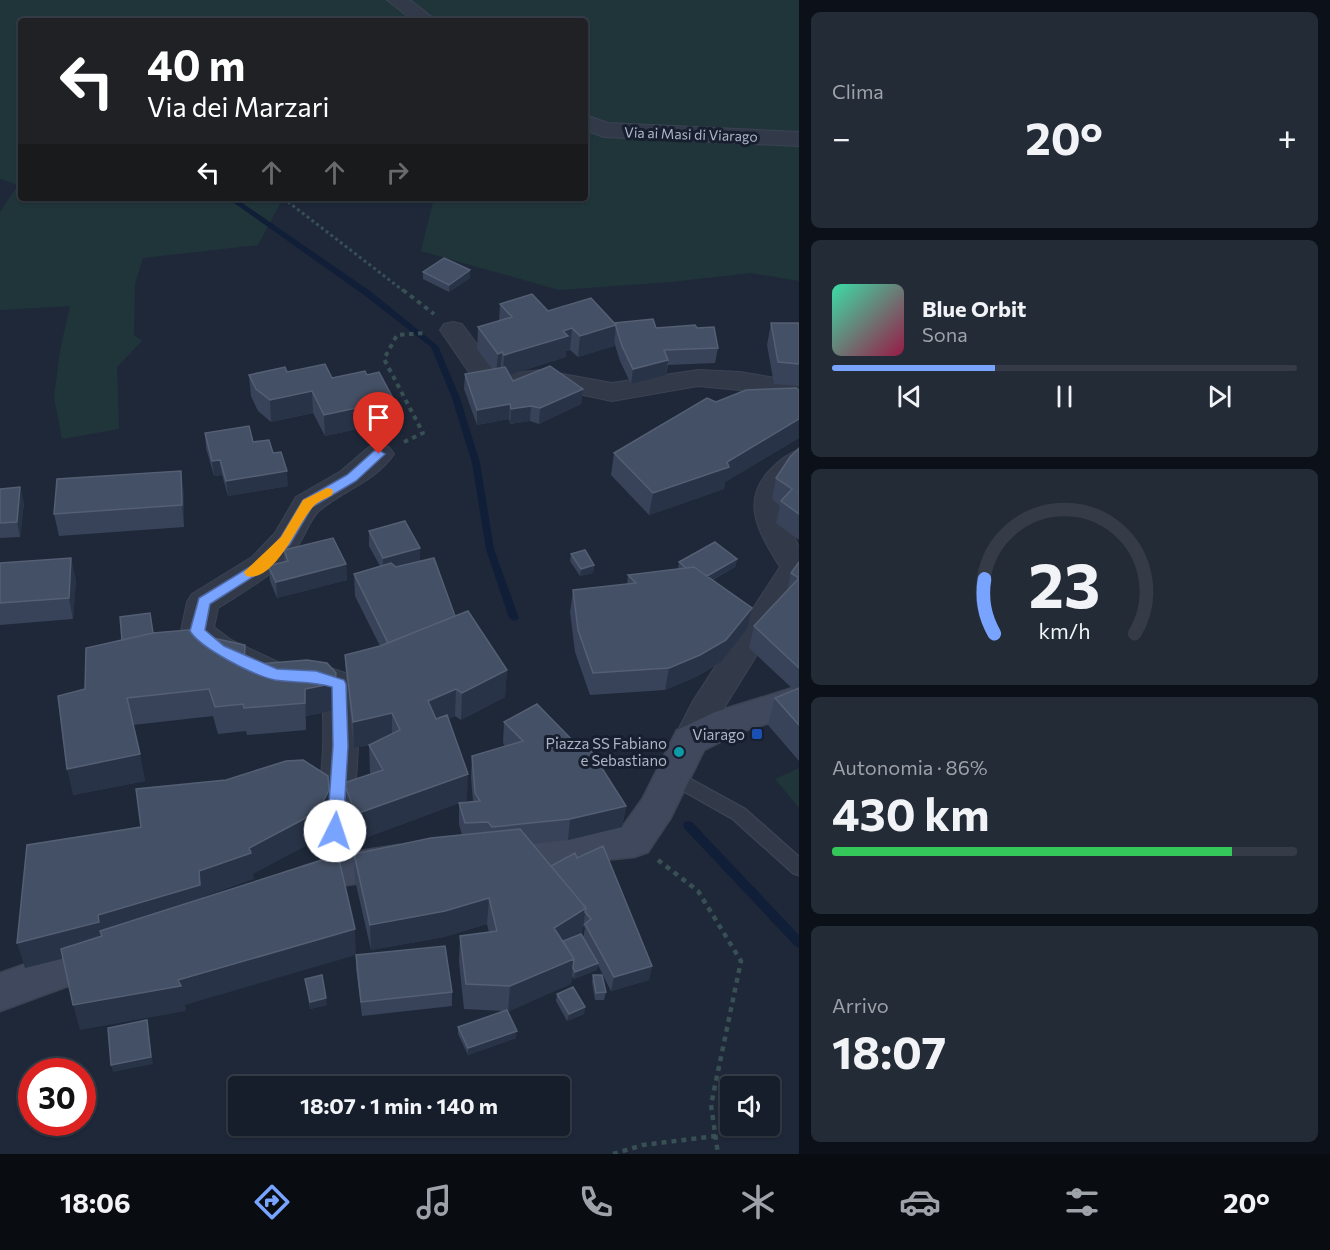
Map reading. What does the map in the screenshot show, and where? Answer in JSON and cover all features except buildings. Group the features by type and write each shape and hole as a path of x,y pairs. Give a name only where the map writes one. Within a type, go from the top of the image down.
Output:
{"street":[{"path":"397,0 423,18"},
{"name":"Via ai Masi di Viarago","path":"588,123 604,130 721,134 799,140"},
{"path":"442,331 485,375 501,380 518,381 540,378 612,392 698,378 740,381 799,391"},
{"path":"341,870 335,831 341,746 339,684 316,676 276,675 219,649 197,631 204,602 262,565 286,540 307,504 351,478 379,454"},
{"path":"264,897 341,870 445,857 533,852 634,841 657,808 705,710 797,565 776,533 767,501 773,484 799,460"},
{"path":"690,740 728,722 799,700"},
{"path":"0,992 143,941"}],"lane":[{"path":"672,776 739,814 799,868"}],"path":[{"path":"287,201 442,331"},
{"path":"379,454 423,433 384,359 397,335 442,331"},
{"path":"634,841 698,891 741,961 711,1105 718,1154"},
{"path":"613,1154 643,1145 716,1136"}],"green space":[{"path":"0,0 799,0 799,281 751,273 671,282 559,290 421,251 433,201 588,201 588,18 18,18 18,185 0,179"},
{"path":"18,185 18,201 281,201 258,245 143,258 135,284 134,335 142,341 117,367 119,429 62,439 54,397 60,350 70,306 0,310 0,212"},
{"path":"799,768 799,808 775,779"}],"waterway":[{"path":"234,201 367,293 434,346 456,398 476,463 490,549 514,618"},
{"path":"688,825 799,943"}],"slow traffic":[{"path":"251,572 262,565 286,540 307,504 327,492"}],"place":[{"name":"Viarago","path":"757,734"},
{"name":"Piazza SS Fabiano e Sebastiano","path":"679,752"}],"route":[{"path":"335,831 341,746 339,684 316,676 276,675 219,649 197,631 204,602 262,565 286,540 307,504 351,478 379,454"}]}
